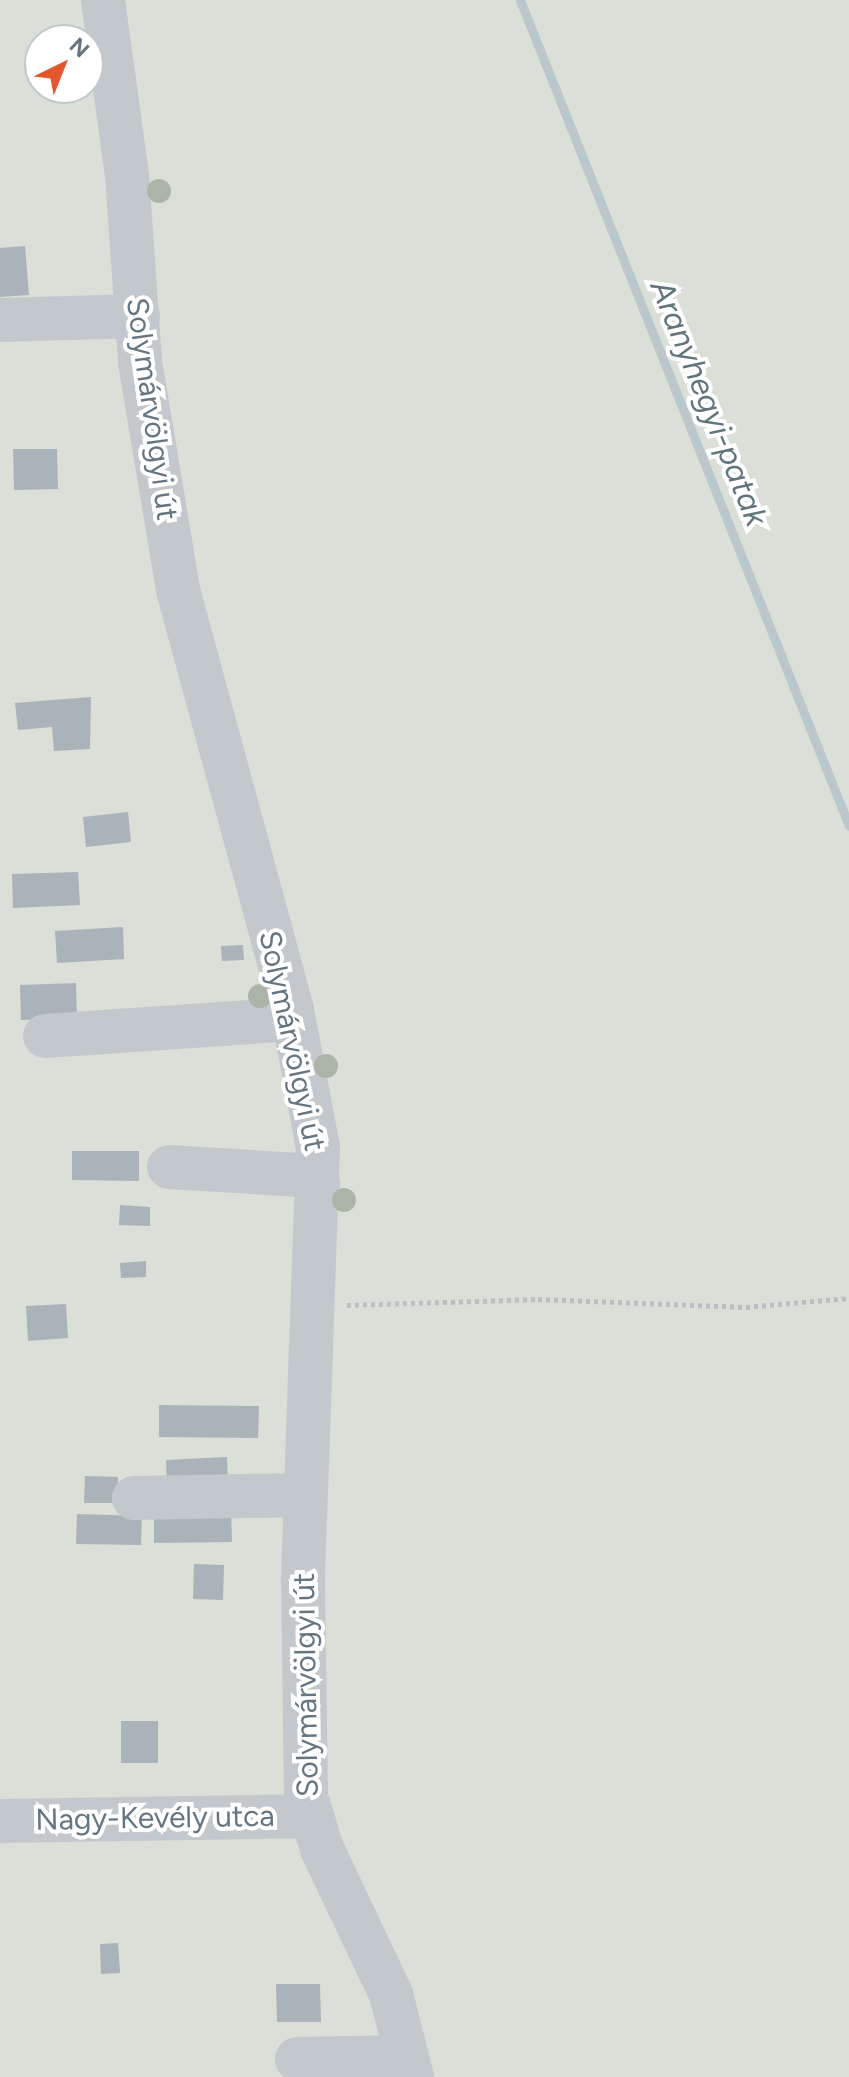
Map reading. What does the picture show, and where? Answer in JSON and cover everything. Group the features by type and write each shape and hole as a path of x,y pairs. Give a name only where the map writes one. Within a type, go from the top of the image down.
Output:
{"street":[{"name":"Solymárvölgyi út","path":"103,0 138,316 178,590 293,1019 318,1183 305,1495 310,1816 386,1983 410,2067"},
{"path":"0,320 138,316"},
{"path":"45,1036 293,1019"},
{"path":"169,1167 300,1175 318,1183"},
{"path":"134,1498 305,1495"},
{"name":"Nagy-Kevély utca","path":"0,1821 310,1816"},
{"path":"297,2059 410,2067"}],"path":[{"path":"314,1306 538,1299 746,1307 849,1298"}],"shaded area":[{"path":"0,0 849,0 849,2077 0,2077"}],"building":[{"path":"25,246 29,295 0,297 0,248"},
{"path":"13,449 57,449 58,489 14,490"},
{"path":"91,697 90,749 54,751 52,727 18,730 15,703"},
{"path":"128,812 131,842 86,847 83,817"},
{"path":"78,872 80,905 13,908 12,874"},
{"path":"123,927 124,959 57,963 55,931"},
{"path":"243,945 244,960 222,961 221,946"},
{"path":"76,983 77,1019 21,1020 20,985"},
{"path":"72,1151 139,1151 139,1181 72,1180"},
{"path":"120,1205 150,1207 150,1226 119,1225"},
{"path":"146,1261 146,1277 121,1278 120,1263"},
{"path":"66,1304 68,1338 28,1341 26,1306"},
{"path":"159,1405 259,1406 258,1438 159,1437"},
{"path":"227,1457 228,1482 167,1485 166,1460"},
{"path":"85,1476 118,1477 118,1503 84,1503"},
{"path":"154,1513 231,1513 232,1542 154,1543"},
{"path":"77,1514 142,1516 141,1545 76,1544"},
{"path":"194,1564 224,1565 223,1600 193,1599"},
{"path":"121,1721 158,1721 158,1763 121,1763"},
{"path":"118,1943 120,1973 101,1974 100,1944"},
{"path":"276,1984 320,1984 321,2022 277,2022"}],"waterway":[{"name":"Aranyhegyi-patak","path":"520,0 849,826"}]}
